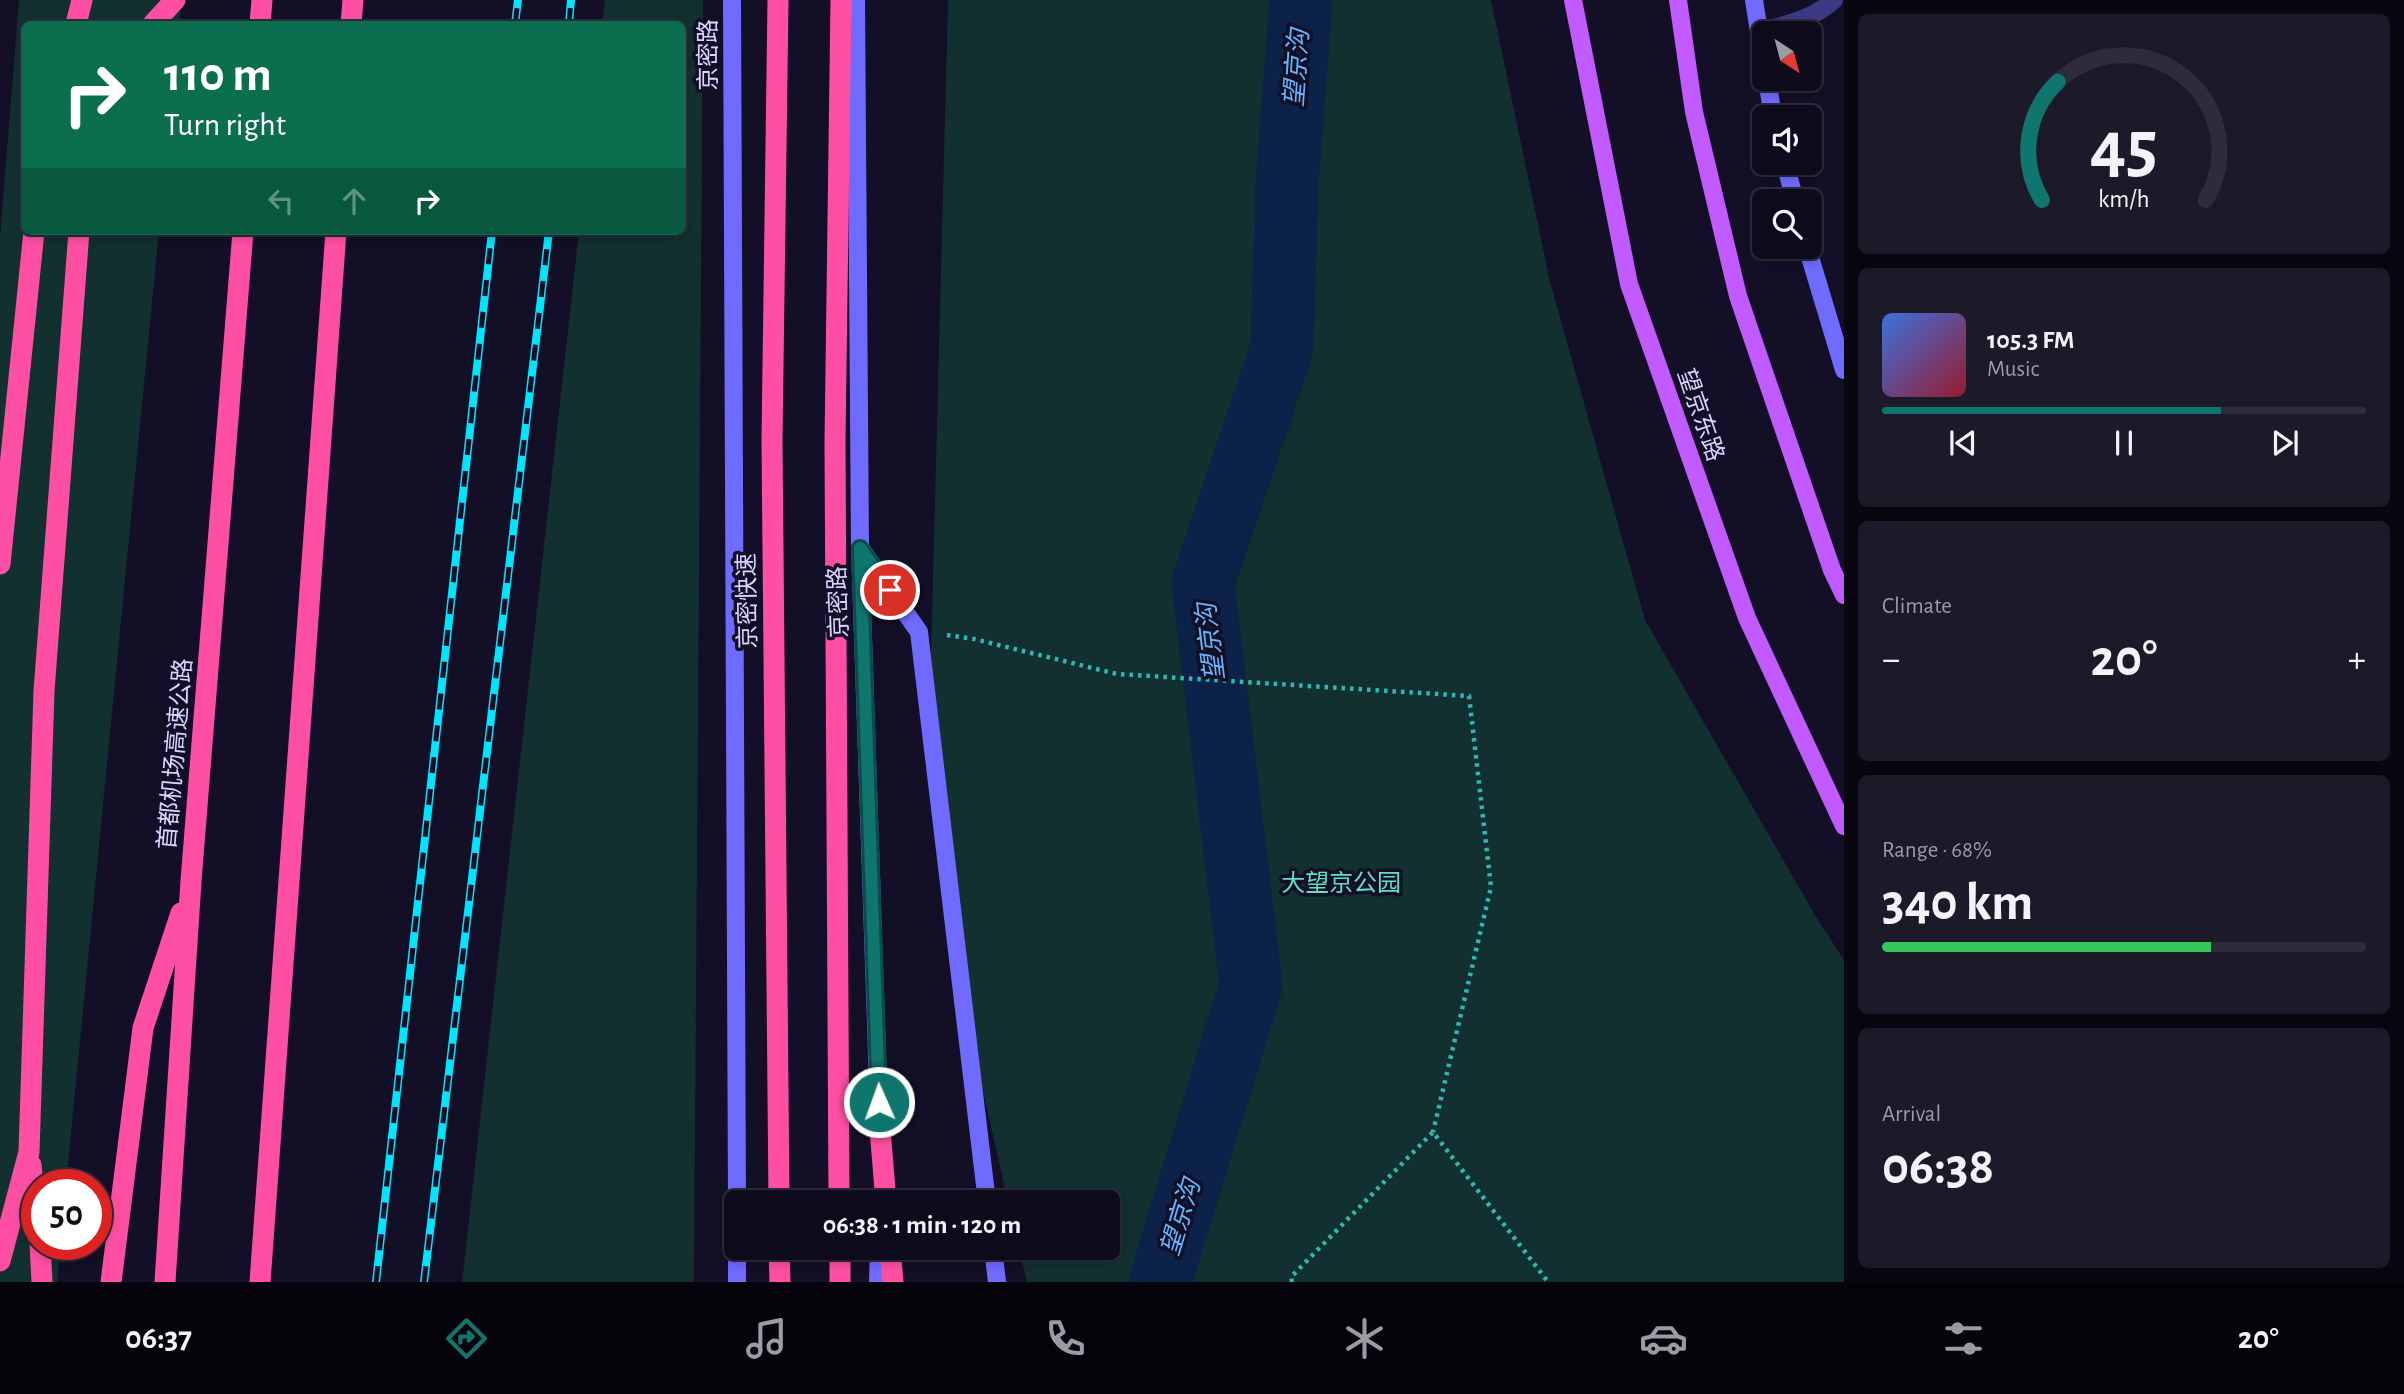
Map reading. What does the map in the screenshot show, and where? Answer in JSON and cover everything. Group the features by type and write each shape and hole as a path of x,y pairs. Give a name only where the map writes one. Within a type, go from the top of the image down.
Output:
{"highway":[{"path":"77,21 82,0"},
{"path":"156,21 175,0"},
{"path":"260,21 262,0"},
{"path":"351,21 353,0"},
{"name":"京密快速","path":"778,0 772,440 779,1190"},
{"path":"839,1190 835,442 841,0"},
{"path":"0,564 34,235"},
{"path":"31,1169 29,1152 44,691 79,235"},
{"name":"首都机场高速公路","path":"165,1282 191,881 243,235"},
{"path":"260,1282 336,235"},
{"path":"110,1282 143,1028 191,881"},
{"path":"880,1129 885,1190"},
{"path":"0,1261 29,1152"},
{"path":"41,1260 42,1282"},
{"path":"779,1260 780,1282"},
{"path":"840,1260 840,1282"},
{"path":"891,1260 893,1282"}],"main road":[{"name":"京密路","path":"733,0 737,1190"},
{"name":"京密路","path":"856,0 860,548 880,1129 879,1190"},
{"name":"望京东路","path":"1573,0 1629,284 1747,618 1844,826"},
{"path":"1678,0 1695,112 1738,296 1832,570 1844,595"},
{"path":"1754,0 1757,21"},
{"path":"1811,259 1844,370"},
{"path":"860,548 919,632 986,1190"},
{"path":"737,1260 737,1282"},
{"path":"878,1282 879,1260"},
{"path":"994,1260 997,1282"}],"lane":[{"path":"1793,21 1824,10 1834,0"}],"path":[{"path":"919,632 974,639 1117,674 1469,696 1491,887 1433,1132 1291,1277 1292,1282"},
{"path":"1433,1132 1548,1282"}],"green space":[{"path":"19,0 182,0 179,21 21,21 21,235 159,235 68,1169 21,1169 21,1260 59,1260 57,1282 0,1282 0,237"},
{"path":"605,0 703,0 694,1282 462,1282 579,235 686,235 686,21 602,21"},
{"name":"大望京公园","path":"948,0 1491,0 1550,282 1645,620 1816,917 1844,960 1844,1282 1027,1282 1022,1260 1120,1260 1120,1190 1005,1190 946,926 931,656"}],"waterway":[{"name":"望京沟","path":"1160,1282 1251,985 1203,583 1282,348 1287,184 1301,0"}],"railway":[{"path":"515,21 518,0"},
{"path":"569,21 571,0"},
{"path":"376,1282 492,235"},
{"path":"424,1282 549,235"}],"route":[{"path":"879,1102 860,548 890,590"}]}
